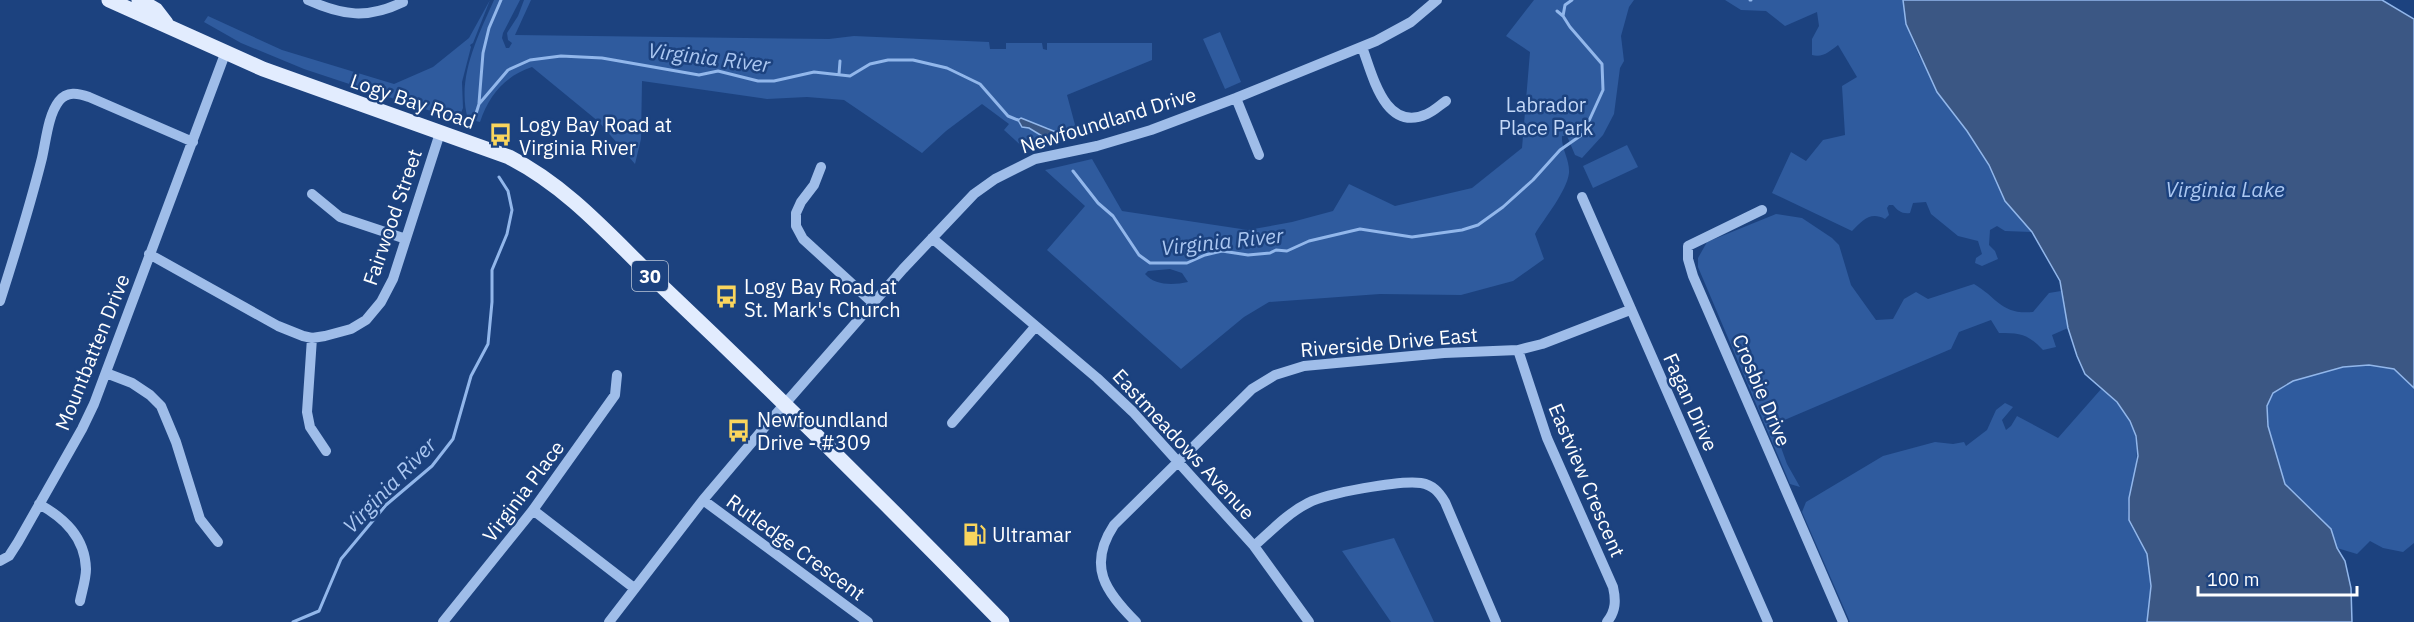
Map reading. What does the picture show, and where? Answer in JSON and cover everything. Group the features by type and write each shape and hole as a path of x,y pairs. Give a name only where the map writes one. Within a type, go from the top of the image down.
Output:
{"main road":[{"name":"Logy Bay Road","path":"109,0 225,54 353,103 508,157 542,176 583,208 784,404 1002,622"},
{"path":"139,0 156,10 168,26"}],"street":[{"path":"308,0 322,6 368,14 387,10 403,2"},
{"name":"Newfoundland Drive","path":"609,622 703,500 784,404 974,194 1013,169 1035,159 1097,146 1151,130 1362,47 1395,32 1437,0"},
{"path":"1362,47 1381,95 1391,111 1404,118 1426,114 1446,101"},
{"name":"Mountbatten Drive","path":"0,561 9,556 13,550 82,429 106,373 225,54"},
{"path":"0,301 52,116 57,102 63,96 71,93 89,97 193,142"},
{"path":"1236,98 1259,154"},
{"name":"Fairwood Street","path":"312,338 351,329 366,320 381,302 393,279 406,239 447,135"},
{"path":"821,167 814,184 796,213 796,226 803,239 873,303"},
{"path":"312,194 340,217 406,239"},
{"name":"Fagan Drive","path":"1582,196 1768,622"},
{"name":"Crosbie Drive","path":"1762,210 1688,246 1689,259 1698,287 1843,622"},
{"name":"Eastmeadows Avenue","path":"932,238 1097,378 1133,412 1254,546 1309,622"},
{"path":"149,254 278,326 312,338 307,412 310,428 326,452"},
{"name":"Riverside Drive East","path":"1136,622 1109,593 1102,577 1101,556 1106,537 1114,525 1252,389 1286,371 1304,366 1467,351 1518,350 1542,344 1630,310"},
{"path":"951,423 1035,327"},
{"name":"Eastview Crescent","path":"1518,350 1547,438 1613,587 1616,598 1614,610 1607,622"},
{"path":"106,373 132,383 161,406 176,442 200,519 218,542"},
{"name":"Virginia Place","path":"443,622 533,510 615,395 617,375"},
{"path":"1254,546 1296,510 1325,496 1407,483 1432,486 1445,502 1496,622"},
{"name":"Rutledge Crescent","path":"703,500 868,622"},
{"path":"39,504 70,526 79,540 86,570 80,601"},
{"path":"533,510 634,588"}],"green space":[{"path":"490,0 473,43 470,45 462,82 463,108 458,120 304,69 241,43 204,22 208,16 282,50 394,84 433,67 469,38"},
{"path":"494,0 520,0 503,33 502,38 506,48 509,48 512,43 508,40 507,33 518,16 524,0 531,0 515,35 829,39 854,36 989,42 990,49 1006,49 1006,43 1042,43 1043,49 1047,50 1047,43 1152,43 1152,60 1067,95 1078,136 1026,150 1004,130 1009,124 982,104 946,131 922,153 844,100 807,97 767,99 642,81 641,139 635,164 599,122 532,67 506,81 499,88 488,103 480,122 468,119 465,89 470,58","holes":["1028,121 1049,128 1047,139 1029,128 1022,127"]},
{"name":"Labrador Place Park","path":"1534,0 1634,0 1629,7 1621,36 1624,61 1620,68 1614,114 1603,135 1582,158 1575,155 1567,136 1562,136 1569,173 1560,196 1535,234 1544,259 1513,281 1461,295 1380,294 1269,302 1244,317 1181,369 1047,250 1085,206 1045,170 1092,159 1122,211 1248,230 1333,211 1349,184 1395,206 1472,188 1522,148 1530,52 1506,36","holes":["1170,269 1182,273 1188,282 1159,283 1145,274 1148,271"]},
{"path":"1725,0 1903,0 1906,24 1919,56 1989,165 2005,201 2032,232 2005,231 1997,226 1990,230 1989,245 1995,251 1998,259 1982,266 1975,263 1976,258 1982,254 1978,241 1958,236 1931,214 1926,202 1913,203 1910,213 1902,212 1893,205 1889,205 1887,208 1889,215 1885,219 1871,217 1852,231 1772,193 1791,152 1806,161 1823,140 1845,135 1842,86 1857,77 1838,45 1823,55 1812,55 1812,39 1819,26 1817,12 1785,26 1766,11 1741,10"},
{"path":"1220,32 1241,82 1225,89 1203,39"},
{"path":"1627,145 1638,167 1593,188 1583,166"},
{"path":"1776,214 1802,218 1839,245 1851,285 1876,320 1893,319 1904,299 1916,292 1928,299 1974,284 2000,304 2022,312 2033,312 2049,293 2061,291 2068,328 2052,335 2056,347 2043,350 2023,336 1999,333 1991,320 1959,332 1951,349 1773,425 1787,464 1800,487 1790,484 1698,267 1698,258 1707,242"},
{"path":"2369,365 2394,369 2414,388 2414,543 2403,552 2383,548 2370,541 2357,554 2337,548 2331,528 2285,484 2268,426 2267,407 2273,393 2293,381 2343,367"},
{"path":"2102,388 2122,409 2134,430 2137,454 2128,515 2130,524 2147,553 2151,570 2147,622 1850,622 1802,512 1806,502 1883,456 1935,442 1953,444 1964,442 1966,446 1987,430 1996,410 2005,403 2013,407 2002,420 2006,430 2017,416 2058,438"},
{"path":"1394,538 1434,622 1391,622 1342,551"}],"water":[{"name":"Virginia Lake","path":"1903,0 2382,0 2414,19 2414,388 2394,369 2369,365 2343,367 2293,381 2273,393 2267,406 2268,426 2285,484 2331,529 2337,548 2345,561 2351,588 2352,622 2147,622 2151,586 2147,554 2129,520 2129,498 2138,456 2136,436 2130,421 2117,402 2085,374 2068,328 2060,281 2032,232 2005,201 1989,165 1967,131 1937,92 1906,24"},
{"path":"1021,118 1056,132 1047,139 1029,128 1022,127 1018,120"}],"waterway":[{"path":"479,103 483,53 489,28 501,0"},
{"name":"Virginia River","path":"1073,171 1098,203 1113,216 1139,255 1150,263 1187,263 1222,251 1248,255 1270,253 1276,250 1287,251 1309,241 1360,229 1412,237 1462,230 1478,225 1503,207 1533,180 1560,150 1583,134 1603,90 1602,64 1563,16 1565,5 1572,0"},
{"name":"Virginia River","path":"1557,11 1563,16"},
{"name":"Virginia River","path":"474,120 479,104 508,70 530,60 561,56 602,58 699,75 718,71 758,81 774,81 814,72 850,76 870,64 888,60 913,60 947,68 980,84 1008,116 1018,120"},
{"path":"839,74 840,61"},
{"name":"Virginia River","path":"293,622 319,611 341,559 386,505 432,466 453,439 471,376 488,344 492,270 507,234 512,210 508,191 499,177"}],"place":[{"name":"Logy Bay Road at Virginia River","path":"501,135"},
{"name":"Logy Bay Road at St. Mark's Church","path":"726,297"},
{"name":"Newfoundland Drive - #309","path":"739,431"},
{"name":"Ultramar","path":"974,534"}]}
